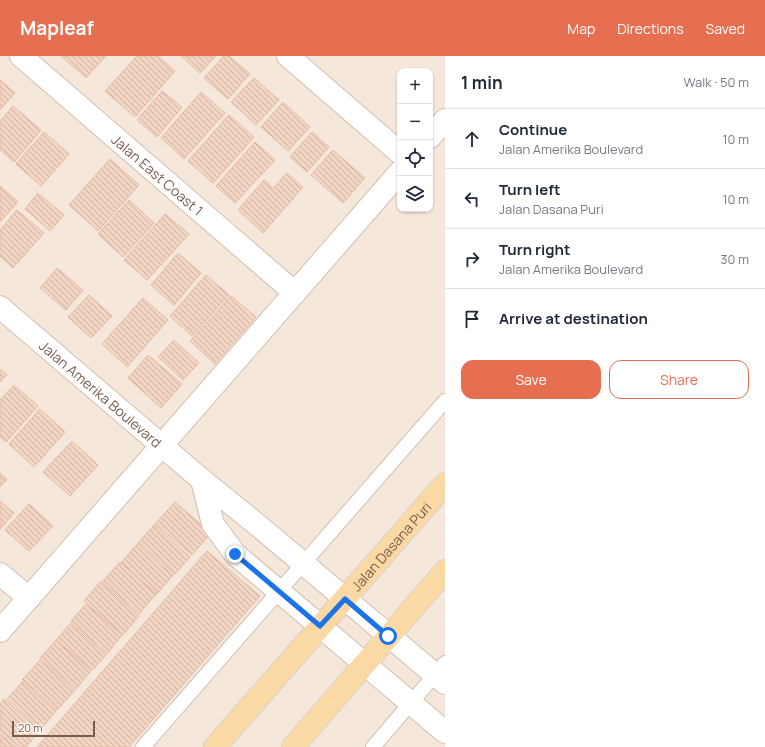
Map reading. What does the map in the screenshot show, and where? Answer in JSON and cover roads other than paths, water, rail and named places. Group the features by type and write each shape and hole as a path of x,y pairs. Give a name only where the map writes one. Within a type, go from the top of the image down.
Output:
{"main road":[{"name":"Jalan Dasana Puri","path":"215,747 445,484"},
{"path":"293,747 445,571"}],"street":[{"name":"Jalan East Coast 1","path":"21,56 295,293"},
{"path":"288,56 397,150"},
{"path":"433,134 445,120"},
{"path":"0,631 397,175"},
{"name":"Jalan Amerika Boulevard","path":"0,307 161,446 260,527 388,636 441,674"},
{"path":"202,480 213,524 235,554 445,732"},
{"path":"0,574 29,598"}],"lane":[{"path":"143,747 445,401"},
{"path":"373,747 410,703 441,674"}]}
